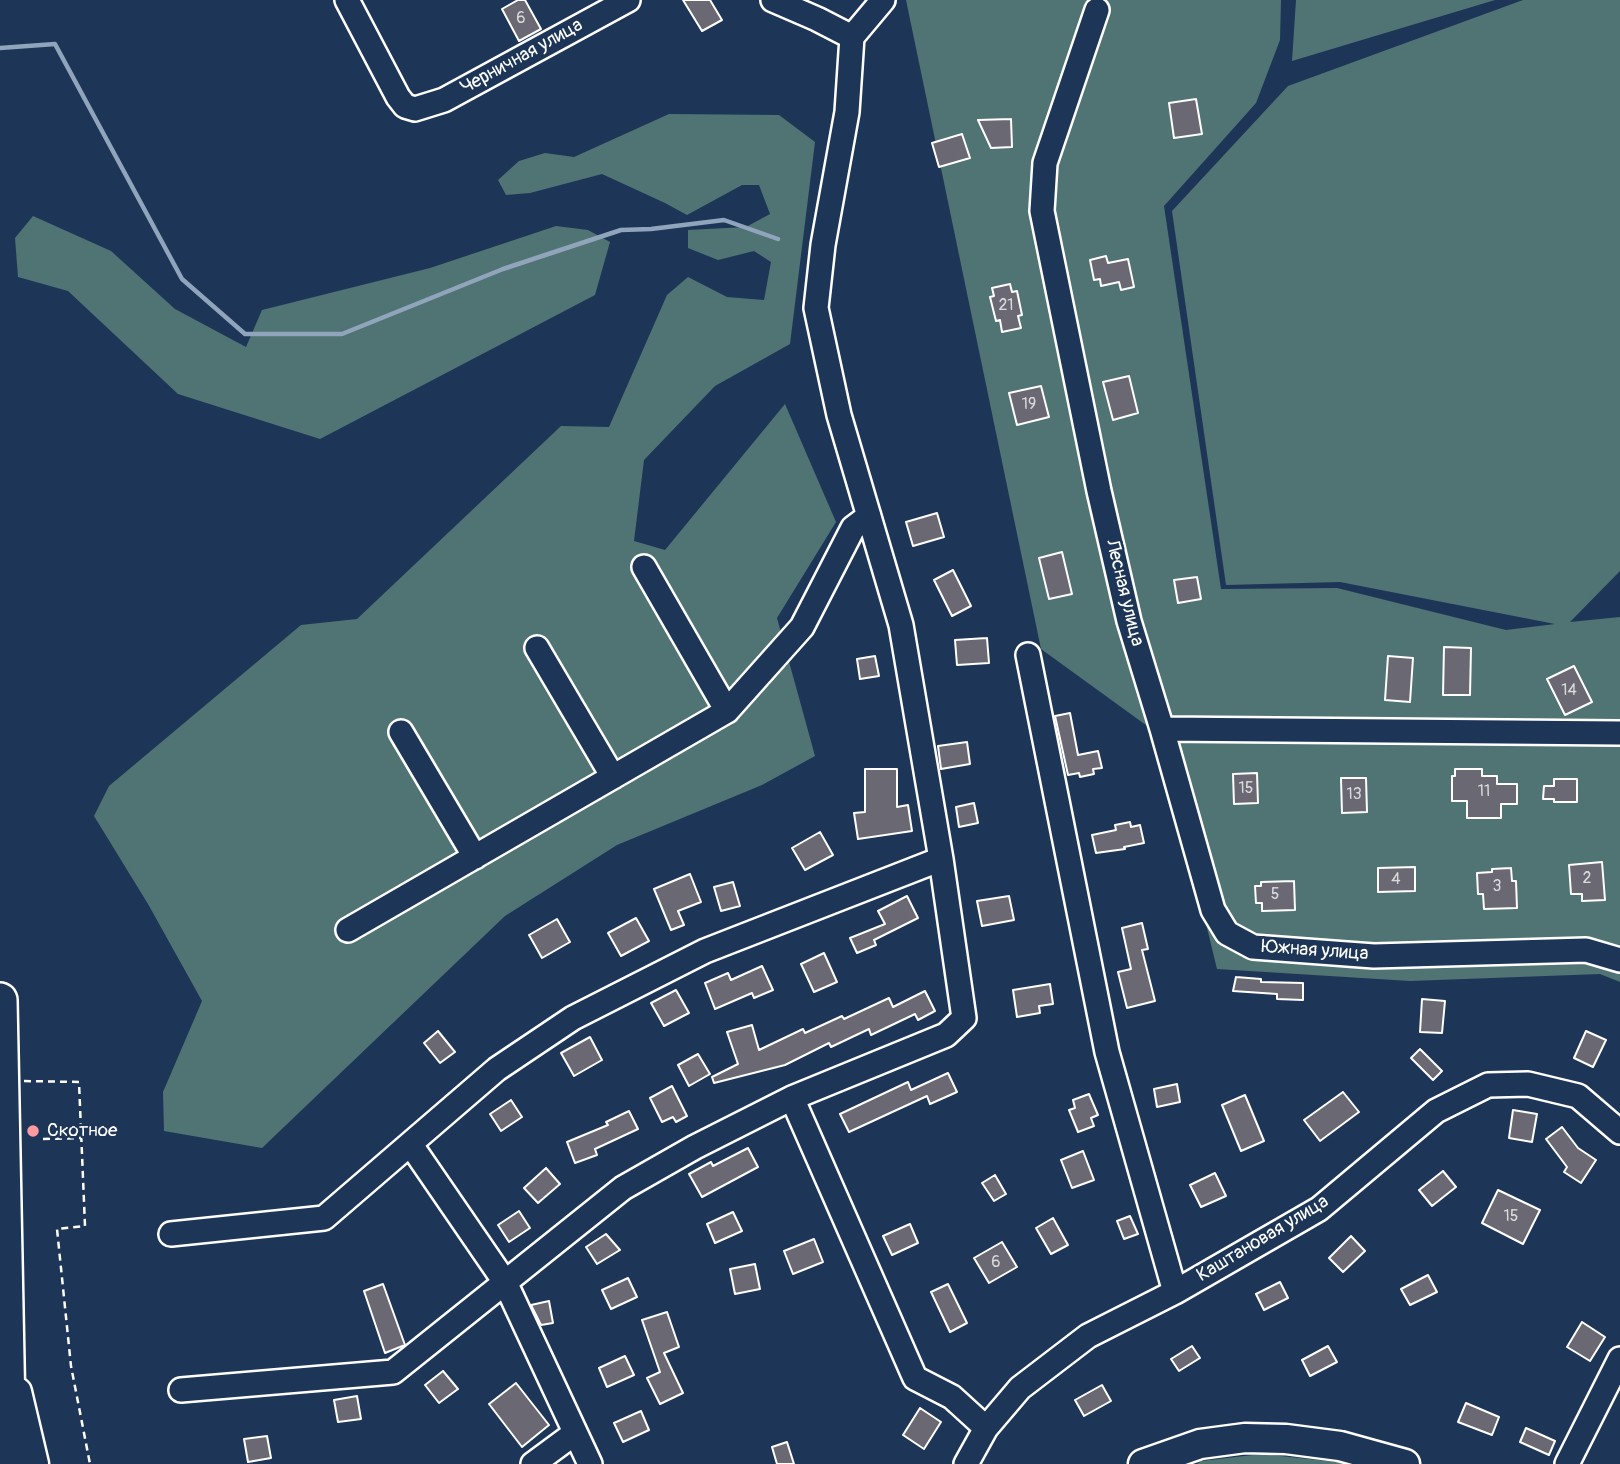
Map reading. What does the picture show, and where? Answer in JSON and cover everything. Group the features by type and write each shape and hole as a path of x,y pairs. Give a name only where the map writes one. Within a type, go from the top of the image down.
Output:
{"highway":[{"path":"0,1000 9,1464"}],"main road":[{"path":"8,1353 34,1464"},
{"path":"1143,1464 1200,1444 1245,1438 1286,1438 1340,1446 1405,1464"}],"street":[{"name":"Черничная улица","path":"347,0 398,97 405,106 415,109 444,100 624,1"},
{"path":"773,0 852,37"},
{"path":"181,1390 393,1372 623,1188 695,1147 792,1098 946,1035 964,1018 941,859 901,625 839,415 816,308 823,245 847,111 852,37 883,0"},
{"name":"Лесная улица","path":"1097,10 1045,163 1042,211 1102,504 1129,621 1162,729"},
{"path":"348,930 727,711 802,627 853,528 869,516"},
{"path":"644,566 727,711"},
{"path":"537,648 613,777"},
{"path":"1028,655 1107,1052 1175,1292"},
{"path":"1162,729 1620,733"},
{"name":"Южная улица","path":"1162,729 1213,910 1227,933 1253,947 1374,956 1586,950 1620,960"},
{"path":"401,732 475,857"},
{"path":"171,1234 324,1218 497,1069 573,1018 705,951 941,859"},
{"name":"Каштановая улица","path":"966,1464 986,1428 1020,1388 1088,1336 1175,1292 1318,1209 1436,1111 1488,1085 1528,1084 1578,1096 1620,1132"},
{"path":"792,1098 915,1378 952,1397 986,1428"},
{"path":"411,1145 505,1282 590,1464"},
{"path":"1567,1464 1620,1359"},
{"path":"533,1464 575,1433"}],"path":[{"path":"21,1081 79,1082 85,1226 57,1228 71,1366 90,1464"},
{"path":"43,1139 82,1138"}],"green space":[{"path":"906,0 1281,0 1280,40 1256,103 1164,206 1221,589 1337,588 1506,630 1555,624 1340,582 1226,585 1172,211 1288,86 1523,0 1620,0 1620,571 1570,622 1620,617 1620,982 1600,974 1410,981 1217,969 1188,850 1150,728 1041,649"},
{"path":"1296,0 1495,0 1292,61"},
{"path":"669,114 779,115 815,142 790,344 715,386 644,460 634,541 665,550 785,404 836,522 777,618 815,756 762,785 617,845 505,916 262,1148 164,1131 163,1092 202,1001 148,904 94,816 109,786 301,625 357,619 561,426 609,427 667,295 688,277 727,297 764,300 771,262 754,251 718,260 688,248 688,230 746,227 770,214 759,185 742,185 687,215 602,174 530,193 506,195 498,180 519,161 545,153 574,157"},
{"path":"33,216 111,251 175,309 246,347 262,310 430,268 556,226 588,230 610,242 595,295 320,439 178,394 68,291 18,277 15,238"},
{"path":"1262,1454 1345,1464 1197,1464 1201,1461"}],"building":[{"path":"518,0 525,0 541,29 519,41 502,9"},
{"path":"683,0 710,0 722,20 702,31"},
{"path":"1196,99 1202,134 1174,138 1169,103"},
{"path":"1011,119 1012,147 991,148 978,120"},
{"path":"962,134 970,158 939,167 932,143"},
{"path":"1106,256 1108,263 1128,259 1134,287 1121,290 1119,282 1101,286 1100,279 1094,280 1090,260"},
{"path":"1010,284 1012,292 1017,291 1022,315 1018,316 1021,328 1002,332 1000,320 996,321 990,297 994,296 992,288"},
{"path":"1129,376 1138,413 1113,420 1103,382"},
{"path":"1041,386 1049,417 1017,425 1009,393"},
{"path":"937,513 944,537 913,546 906,522"},
{"path":"1062,552 1072,594 1049,599 1039,558"},
{"path":"953,570 971,606 952,616 934,580"},
{"path":"1197,577 1201,599 1178,603 1174,580"},
{"path":"987,638 989,663 957,665 955,640"},
{"path":"1444,647 1471,648 1470,695 1443,695"},
{"path":"875,656 879,676 860,679 857,659"},
{"path":"1388,656 1413,658 1410,702 1385,700"},
{"path":"1574,666 1592,702 1565,715 1547,679"},
{"path":"1070,713 1078,755 1098,751 1102,768 1093,769 1094,774 1080,777 1079,773 1068,775 1055,716"},
{"path":"967,742 970,764 941,769 938,746"},
{"path":"865,769 897,769 897,807 908,805 912,831 858,839 854,813 865,812"},
{"path":"1455,769 1482,769 1482,776 1497,776 1497,784 1517,784 1517,804 1501,804 1501,818 1467,818 1467,801 1452,801 1452,776 1455,776"},
{"path":"1257,773 1258,803 1234,804 1233,774"},
{"path":"1341,778 1366,778 1367,812 1342,813"},
{"path":"1554,779 1577,779 1577,802 1543,799 1544,786 1554,786"},
{"path":"974,803 978,823 959,827 956,807"},
{"path":"1130,822 1131,827 1140,825 1144,843 1096,853 1092,835 1116,830 1115,825"},
{"path":"820,832 833,855 805,870 792,848"},
{"path":"1602,862 1605,900 1582,901 1582,894 1571,894 1569,865"},
{"path":"1415,867 1415,891 1378,892 1378,868"},
{"path":"1511,868 1512,881 1516,881 1517,908 1484,909 1483,894 1478,894 1477,873"},
{"path":"690,874 701,902 678,911 684,925 671,930 654,889"},
{"path":"1294,881 1295,910 1262,911 1262,903 1256,903 1255,886 1261,886 1261,882"},
{"path":"733,882 740,906 721,911 714,887"},
{"path":"907,896 918,918 874,940 876,945 857,953 850,938 885,924 878,911"},
{"path":"1009,896 1014,920 982,926 977,901"},
{"path":"636,918 649,941 621,956 608,933"},
{"path":"557,919 570,942 542,958 529,935"},
{"path":"1142,923 1148,949 1142,950 1155,1001 1127,1008 1118,972 1131,969 1122,928"},
{"path":"824,953 837,982 814,992 801,964"},
{"path":"762,966 773,990 754,998 752,993 715,1009 705,983 728,973 731,980"},
{"path":"1236,977 1261,979 1261,982 1303,983 1303,1000 1277,999 1277,994 1233,991"},
{"path":"1050,984 1053,1004 1039,1006 1040,1013 1017,1017 1013,990"},
{"path":"676,990 689,1013 664,1026 651,1003"},
{"path":"925,991 935,1011 918,1020 915,1014 871,1035 869,1029 831,1047 829,1043 785,1065 714,1083 712,1077 738,1064 727,1032 752,1025 759,1050 803,1029 805,1033 842,1016 844,1019 889,998 893,1007"},
{"path":"1422,999 1445,1001 1442,1033 1420,1032"},
{"path":"438,1031 455,1052 440,1063 424,1043"},
{"path":"1586,1031 1606,1040 1593,1067 1574,1058"},
{"path":"590,1037 602,1060 574,1076 561,1053"},
{"path":"1420,1049 1442,1071 1433,1080 1411,1058"},
{"path":"698,1054 710,1074 689,1086 678,1065"},
{"path":"948,1073 957,1092 930,1104 927,1096 849,1132 840,1114 908,1082 911,1090"},
{"path":"1177,1084 1180,1102 1157,1107 1154,1089"},
{"path":"672,1086 687,1116 676,1122 673,1117 662,1122 650,1098"},
{"path":"1343,1092 1359,1112 1320,1141 1304,1120"},
{"path":"1089,1094 1098,1115 1091,1118 1094,1126 1078,1132 1069,1110 1075,1108 1073,1100"},
{"path":"1245,1095 1264,1141 1241,1151 1222,1105"},
{"path":"511,1100 522,1117 501,1131 490,1114"},
{"path":"1513,1110 1537,1114 1532,1142 1509,1138"},
{"path":"629,1111 638,1129 595,1149 597,1155 575,1163 567,1142 608,1125 606,1122"},
{"path":"1562,1127 1578,1148 1596,1160 1581,1183 1564,1172 1567,1167 1546,1139"},
{"path":"748,1148 758,1167 702,1197 689,1174 711,1162 713,1166"},
{"path":"1083,1151 1094,1180 1072,1188 1061,1160"},
{"path":"546,1168 560,1184 538,1203 524,1188"},
{"path":"1443,1171 1456,1187 1432,1206 1419,1190"},
{"path":"1215,1173 1226,1196 1201,1207 1190,1185"},
{"path":"995,1175 1006,1194 994,1201 982,1183"},
{"path":"1498,1190 1540,1210 1523,1244 1482,1223"},
{"path":"519,1211 530,1228 509,1242 498,1225"},
{"path":"733,1212 742,1231 715,1243 707,1224"},
{"path":"1130,1216 1138,1234 1124,1239 1117,1221"},
{"path":"1053,1218 1068,1245 1051,1254 1036,1228"},
{"path":"910,1224 918,1243 892,1255 883,1236"},
{"path":"606,1234 620,1250 597,1264 586,1247"},
{"path":"1351,1236 1365,1251 1343,1272 1329,1258"},
{"path":"814,1239 823,1262 793,1274 784,1251"},
{"path":"1002,1242 1017,1267 989,1283 974,1258"},
{"path":"755,1264 760,1289 735,1294 730,1269"},
{"path":"1428,1275 1437,1292 1410,1305 1401,1289"},
{"path":"628,1278 637,1297 611,1309 602,1290"},
{"path":"1280,1282 1288,1298 1264,1310 1256,1294"},
{"path":"383,1284 405,1345 385,1353 364,1291"},
{"path":"948,1284 967,1323 950,1332 931,1292"},
{"path":"549,1301 553,1323 541,1325 531,1305"},
{"path":"667,1312 679,1347 664,1353 683,1393 660,1404 647,1378 660,1372 642,1320"},
{"path":"1582,1322 1605,1337 1590,1361 1567,1347"},
{"path":"1192,1346 1200,1358 1179,1371 1171,1359"},
{"path":"1328,1346 1337,1362 1310,1376 1302,1360"},
{"path":"625,1356 634,1375 607,1387 599,1368"},
{"path":"443,1371 458,1389 439,1403 425,1385"},
{"path":"516,1383 549,1425 522,1447 489,1404"},
{"path":"1102,1385 1111,1401 1084,1416 1075,1400"},
{"path":"357,1396 361,1419 338,1422 334,1400"},
{"path":"1466,1403 1499,1417 1492,1435 1458,1422"},
{"path":"920,1408 941,1422 924,1449 903,1435"},
{"path":"641,1411 649,1430 623,1442 614,1423"},
{"path":"1526,1428 1555,1441 1549,1455 1520,1442"},
{"path":"267,1436 271,1458 248,1462 244,1439"},
{"path":"787,1442 794,1464 777,1464 772,1447"}],"waterway":[{"path":"0,48 55,44 182,279 245,334 342,334 503,269 621,230 724,220 778,239"}],"place":[{"name":"Скотное","path":"33,1131"}]}
